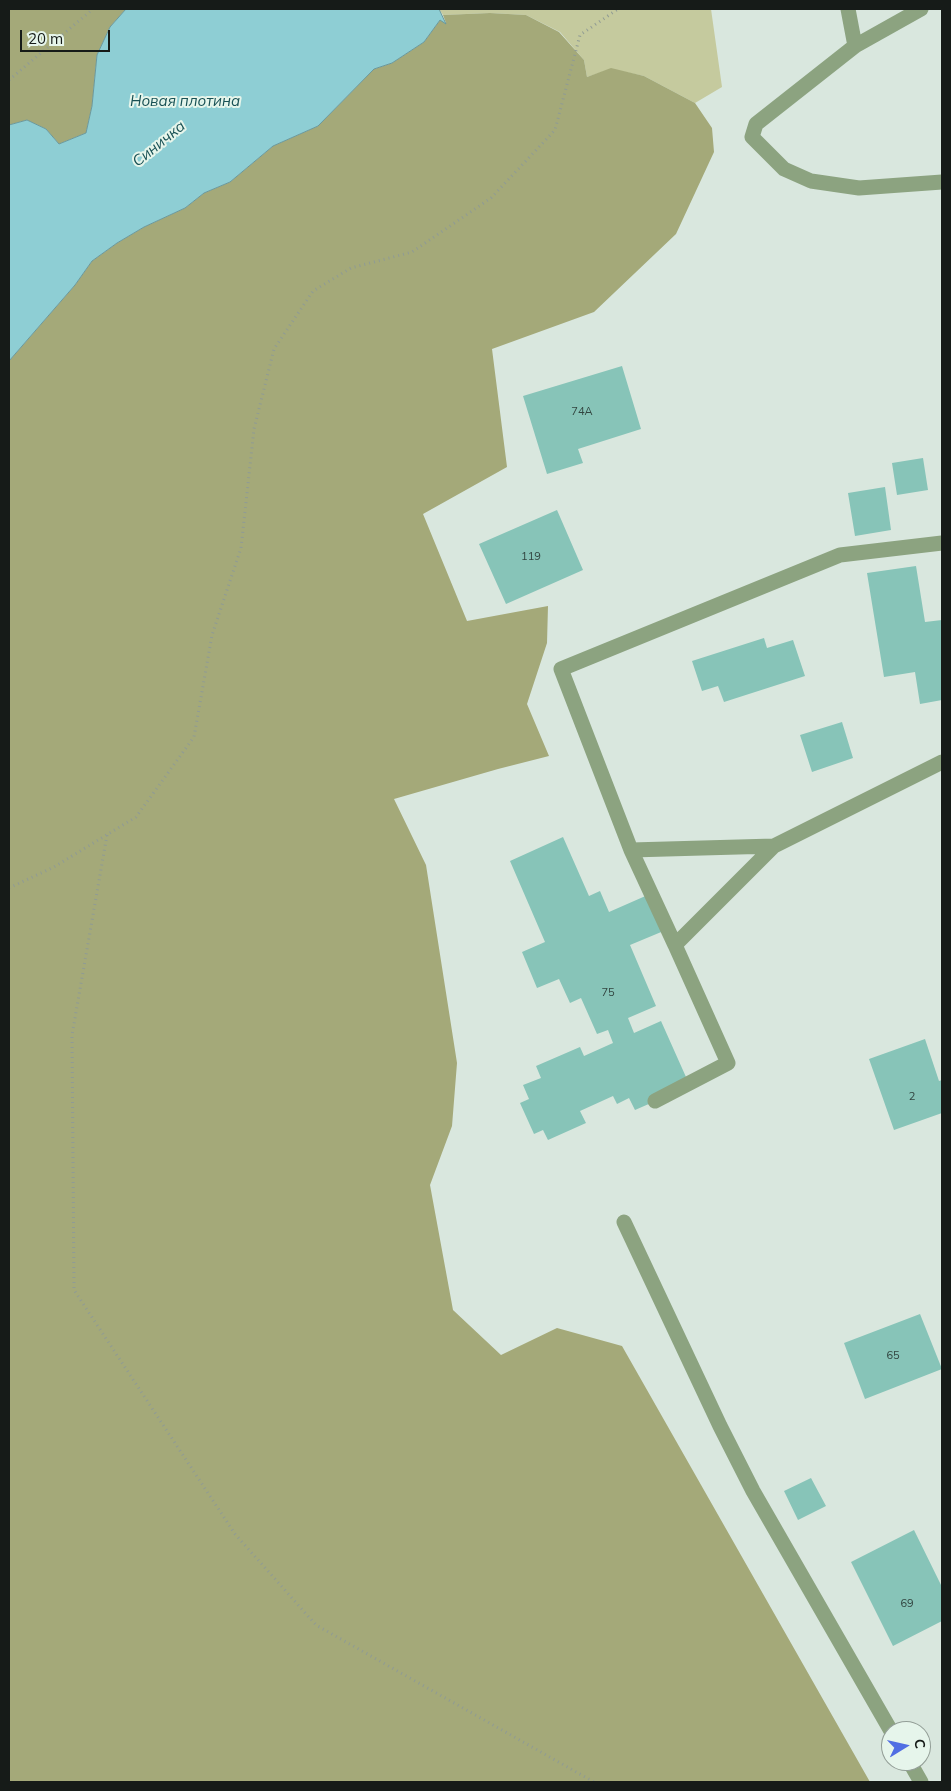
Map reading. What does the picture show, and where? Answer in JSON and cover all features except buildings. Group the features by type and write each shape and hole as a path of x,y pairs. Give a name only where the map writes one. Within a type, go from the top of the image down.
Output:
{"lane":[{"path":"848,9 854,46"},
{"path":"921,9 854,46 756,124 752,137 784,169 811,181 859,188 942,182"},
{"path":"655,1101 728,1063 676,945 631,850 561,669 840,555 942,544"},
{"path":"676,945 774,846 942,762"},
{"path":"631,850 774,846"},
{"path":"624,1222 720,1426 753,1491 886,1721"},
{"path":"915,1771 921,1782"}],"path":[{"path":"9,80 93,9"},
{"path":"9,888 54,867 136,817 194,737 212,635 240,548 254,429 274,349 313,291 351,268 412,252 491,198 555,130 580,36 618,9"},
{"path":"107,835 72,1035 74,1290 235,1534 316,1625 594,1782"}],"green space":[{"path":"9,9 126,9 110,27 97,55 92,106 86,133 59,144 46,129 27,120 9,125"},
{"path":"439,9 711,9 722,87 695,103 644,76 611,69 587,77 584,60 560,32 526,15 490,13 443,15"},
{"path":"490,13 526,15 559,32 584,60 587,77 611,68 644,76 695,103 712,128 714,152 676,234 594,312 492,349 507,467 423,514 467,621 548,606 547,643 527,704 549,756 394,799 426,865 457,1063 452,1126 430,1185 453,1310 501,1355 557,1328 622,1346 870,1782 9,1782 9,361 75,285 92,261 144,227 185,208 204,193 230,182 273,146 318,126 374,69 392,63 424,42 440,20 446,23 443,15"}],"water":[{"name":"Новая плотина","path":"126,9 439,9 446,24 440,20 424,42 392,63 374,69 318,126 273,146 230,182 204,193 185,208 144,227 92,261 75,285 9,361 9,125 27,120 46,129 59,144 86,133 92,106 97,55 110,27"}],"water label":[{"name":"Синичка","path":"159,144"}]}
